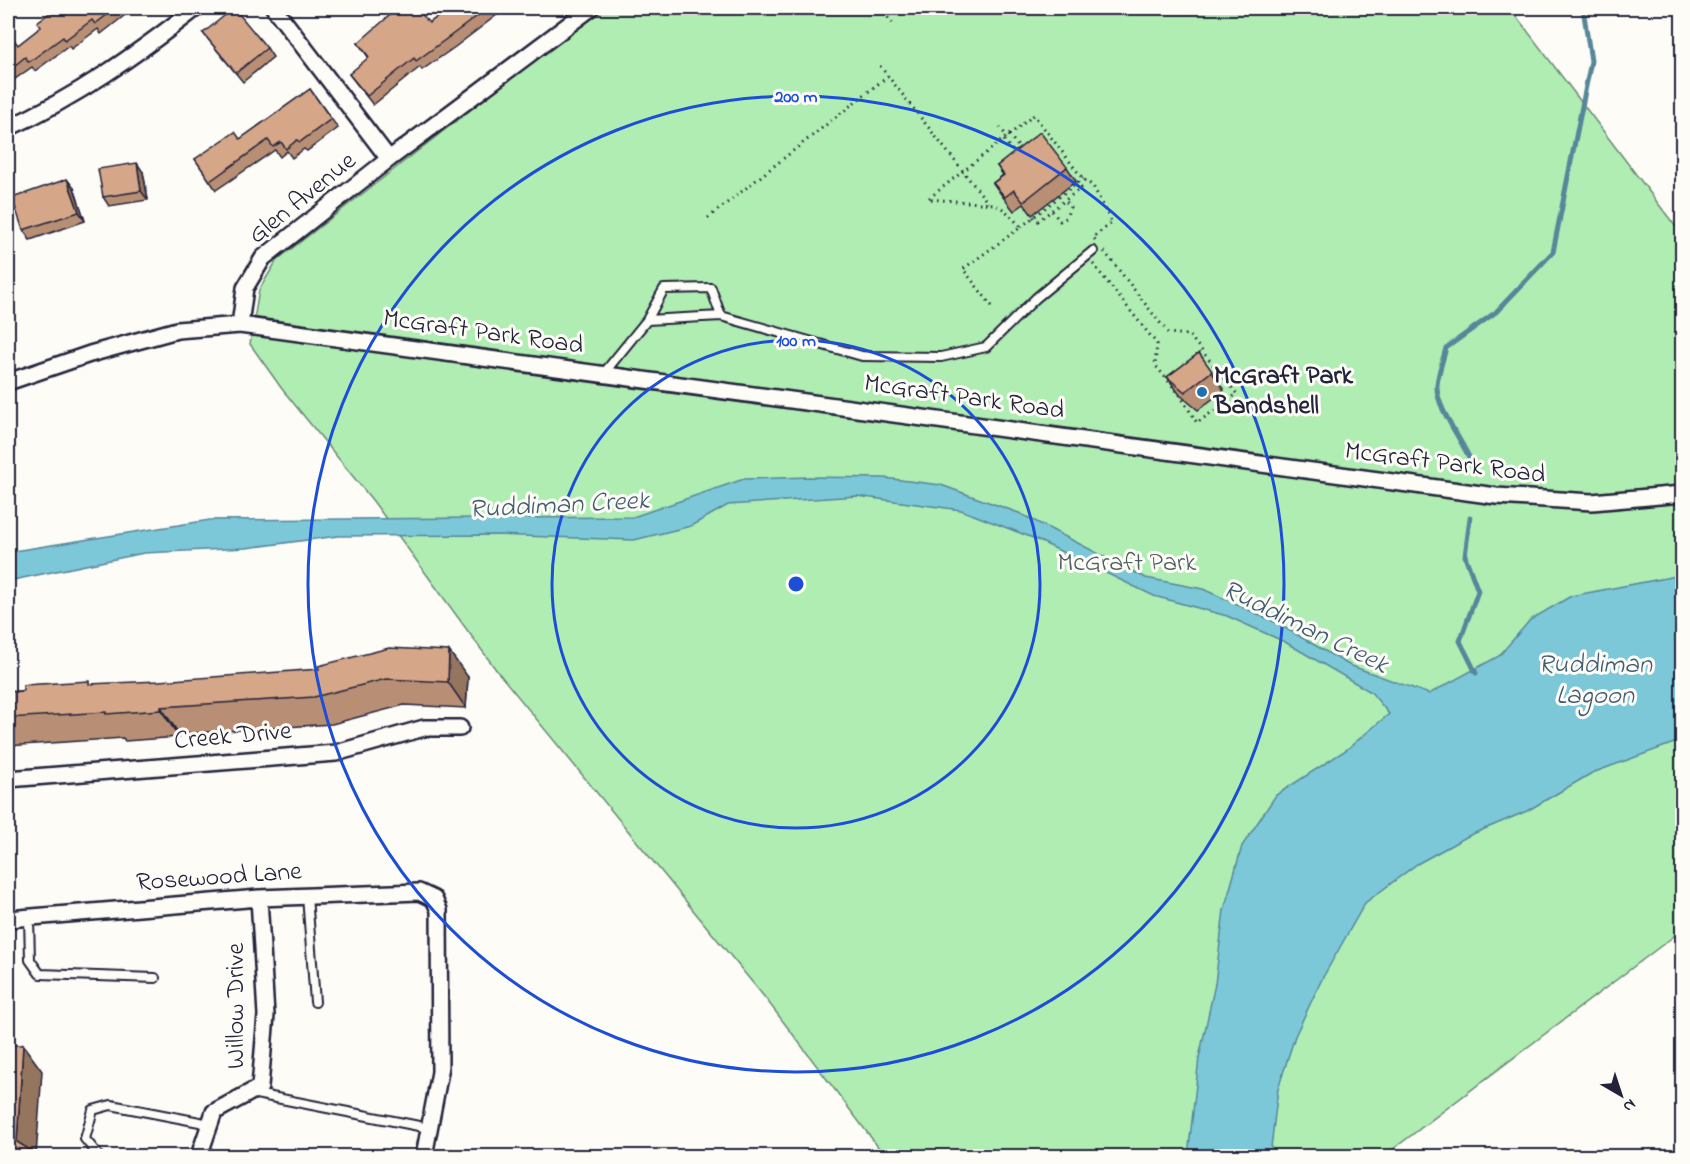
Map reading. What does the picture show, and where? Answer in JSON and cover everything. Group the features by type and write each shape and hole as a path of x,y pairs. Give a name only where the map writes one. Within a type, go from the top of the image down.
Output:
{"street":[{"path":"8,128 69,97 114,69 196,8"},
{"path":"274,8 389,159"},
{"name":"Glen Avenue","path":"240,325 245,288 263,258 389,159 591,8"},
{"path":"8,382 90,354 177,330 240,325"},
{"name":"McGraft Park Road","path":"240,325 1496,496 1592,502 1683,494"},
{"name":"Creek Drive","path":"8,779 336,753 423,728 460,728"},
{"name":"Rosewood Lane","path":"8,919 259,898 419,892 434,899 439,910 440,1072 429,1128"},
{"name":"Willow Drive","path":"199,1156 214,1112 260,1087 266,1015 259,898"},
{"path":"424,1156 429,1128"}],"lane":[{"path":"647,320 721,316 862,356 941,357 986,346 1036,298 1090,253"},
{"path":"604,373 647,320 664,289 711,288 721,316"},
{"path":"306,896 315,1002"},
{"path":"29,917 30,960 40,974 155,978"},
{"path":"249,1092 429,1128"},
{"path":"99,1156 85,1139 93,1110 111,1105 210,1124"}],"path":[{"path":"880,8 895,26"},
{"path":"880,66 988,203"},
{"path":"708,218 888,76"},
{"path":"1021,227 1005,210 988,203 928,199 1034,116 1102,199 1112,223 1093,237 1168,333 1189,335 1237,394 1197,423 1180,395 1155,365 1157,344 1090,253"},
{"path":"1000,128 1027,158"},
{"path":"1007,137 1022,162"},
{"path":"992,306 963,269 1083,178"},
{"path":"1033,217 1038,221 1052,211 1081,188 1076,183"},
{"path":"1052,211 1060,221 1066,218 1070,207 1065,200"}],"green space":[{"name":"McGraft Park","path":"602,8 1510,8 1682,235 1682,930 1384,1156 885,1156 766,999 497,671 373,501 282,389 250,344 259,290 277,260"}],"water":[{"name":"Ruddiman Lagoon","path":"884,478 941,485 1019,513 1146,578 1203,589 1275,622 1349,665 1429,694 1499,656 1530,620 1571,596 1682,575 1682,743 1674,743 1592,773 1527,811 1468,836 1417,864 1365,903 1322,979 1295,1036 1278,1089 1270,1156 1188,1156 1199,1058 1215,984 1224,910 1242,846 1276,795 1346,750 1389,714 1371,692 1285,642 1227,616 1154,596 1033,538 961,510 857,496 728,505 691,526 634,540 497,535 338,536 246,548 144,553 8,581 8,552 210,520 633,517 744,479"}],"building":[{"path":"57,8 116,8 95,24 92,20 65,40 63,37 29,62 25,57 8,71 8,40 12,37 18,45 41,27 37,22"},
{"path":"234,8 267,48 236,73 203,33"},
{"path":"398,8 417,8 429,23 450,8 488,8 416,61 414,58 367,96 349,74 369,57 358,43"},
{"path":"310,89 331,119 300,142 297,140 286,149 281,142 273,147 268,140 210,181 195,159 235,132 240,139"},
{"path":"1040,132 1067,167 1023,202 1014,190 1005,197 993,183 1004,175 997,166"},
{"path":"137,163 141,191 103,197 98,169"},
{"path":"67,179 79,212 23,230 12,198"},
{"path":"1199,353 1212,371 1185,392 1167,377"},
{"path":"389,648 449,651 448,682 386,679 314,697 161,707 161,710 106,714 106,712 8,718 8,692 23,691 23,685 89,681 89,684 159,681 319,669 318,666"},
{"path":"8,1045 23,1045 17,1142 40,1156 8,1156"}],"waterway":[{"path":"1475,472 1472,462 1441,405 1438,395 1438,376 1446,348 1496,312 1553,252 1591,61 1583,8"},
{"path":"1470,518 1465,556 1478,591 1460,641 1476,673"}],"place":[{"name":"McGraft Park Bandshell","path":"1202,392"}],"water label":[{"name":"Ruddiman Creek","path":"559,506"},
{"name":"Ruddiman Creek","path":"1305,628"}]}
